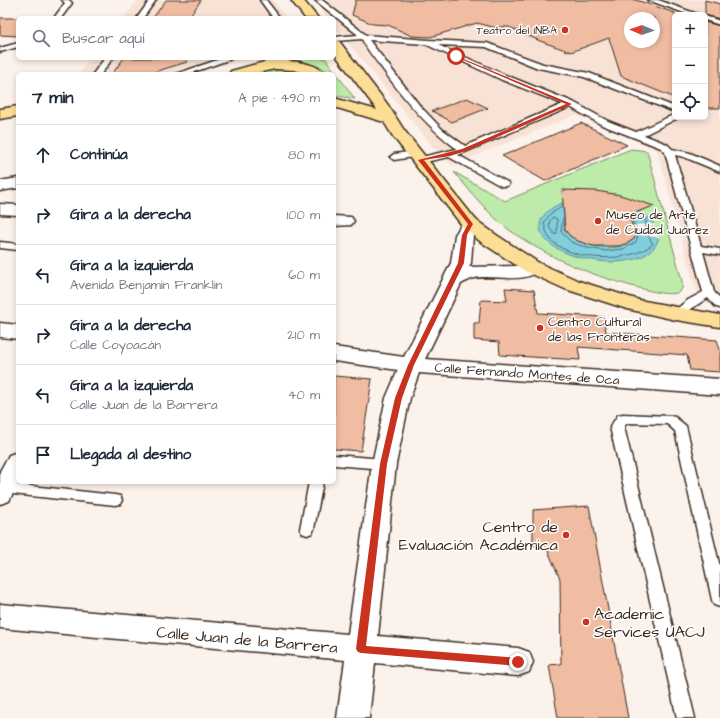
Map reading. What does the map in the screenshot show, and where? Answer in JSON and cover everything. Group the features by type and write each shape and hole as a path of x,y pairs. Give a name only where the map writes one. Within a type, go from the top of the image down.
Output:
{"main road":[{"path":"298,0 310,16"},
{"path":"336,47 470,224 488,238 532,268 602,295 634,305 720,321"},
{"path":"242,72 278,60 307,68 314,72"},
{"path":"336,103 390,119"},
{"path":"2,124 16,113"}],"street":[{"path":"0,186 16,183"},
{"path":"0,209 16,210"},
{"path":"353,718 384,464 398,398 411,365 461,263 464,235 470,224"},
{"path":"453,280 473,272 519,272 532,268"},
{"path":"0,330 16,332"},
{"name":"Calle Fernando Montes de Oca","path":"336,354 411,365 720,387"},
{"path":"2,491 16,465"},
{"name":"Calle Juan de la Barrera","path":"0,616 518,662"}],"lane":[{"path":"59,16 69,3 64,0"},
{"path":"141,16 153,0"},
{"path":"262,0 275,16"},
{"path":"318,0 364,38 368,47 416,106 450,141 464,150"},
{"path":"651,0 688,12"},
{"path":"708,19 719,21"},
{"path":"336,39 364,38 487,45 541,66 586,75 672,109"},
{"path":"426,42 505,78 570,104 606,123 664,146 669,151 709,293 720,305"},
{"path":"0,50 16,46"},
{"path":"98,72 108,60"},
{"path":"186,72 224,60"},
{"path":"388,149 397,161 418,157 450,154 464,150 570,104"},
{"path":"637,135 672,119"},
{"path":"669,151 687,155 720,169"},
{"path":"450,154 504,184"},
{"path":"0,245 16,247"},
{"path":"697,248 720,252"},
{"path":"676,314 692,302 709,293"},
{"path":"686,718 617,427 623,418 670,420 680,429 720,600"},
{"path":"336,460 384,464"},
{"path":"307,529 316,484"},
{"path":"2,491 115,500"}],"shaded area":[{"path":"138,0 273,0 285,16 126,16"},
{"path":"313,0 720,0 720,303 699,302 657,150 576,115 452,165 442,158 336,28 336,16 326,16"},
{"path":"89,60 242,60 197,72 80,72"}],"green space":[{"path":"297,60 326,60 335,72 328,72 323,68"},
{"path":"269,70 299,70 302,72 262,72"},
{"path":"336,73 355,99 336,95"},
{"path":"631,149 647,151 682,281 681,290 674,294 657,292 607,279 556,258 524,240 500,223 454,172 505,201"}],"water":[{"path":"570,201 632,208 644,214 652,221 654,224 649,225 652,237 659,238 652,249 642,256 629,261 598,261 569,254 548,242 542,235 540,227 541,220 545,214 551,208","holes":["626,218 633,225 636,234 630,241 622,245 612,247 590,245 571,236 565,230"]}],"pier":[{"path":"654,224 655,226 651,226 654,235 659,236 659,238 636,234 633,225"}],"building":[{"path":"166,0 201,0 190,16 154,16"},
{"path":"356,0 636,0 672,12 672,97 621,76 609,38 571,52 540,41 509,27 493,27 477,23 430,37 412,36 388,25 373,24 352,15"},
{"path":"705,0 720,4 720,19 708,16 708,12 705,12"},
{"path":"0,18 16,18 16,36 0,35"},
{"path":"708,23 720,26 720,108 708,108"},
{"path":"122,60 187,60 187,62 154,72 114,72"},
{"path":"467,98 488,108 452,122 432,111"},
{"path":"581,123 627,145 545,181 502,156"},
{"name":"Museo de Arte de Ciudad Juárez","path":"562,190 596,191 620,195 654,206 628,215 636,234 634,239 628,243 619,246 593,246 578,241 570,236 565,230"},
{"name":"Centro Cultural de las Fronteras","path":"505,288 534,290 538,313 603,317 606,332 717,340 720,350 720,372 690,370 687,355 578,347 580,360 500,355 499,342 474,340 474,323 479,323 481,300 507,301"},
{"path":"336,376 372,379 361,451 336,449"},
{"name":"Academic Services UACJ","path":"589,506 628,718 558,718 549,665 561,664 560,579 548,551 533,545 533,510"}],"place":[{"name":"Teatro del INBA","path":"565,30"},
{"name":"Museo de Arte de Ciudad Juárez","path":"598,221"},
{"name":"Centro Cultural de las Fronteras","path":"540,328"},
{"name":"Centro de Evaluación Académica","path":"566,535"},
{"name":"Academic Services UACJ","path":"586,622"}],"route":[{"path":"456,56 505,78 570,104 464,150 420,160 470,224 464,235 461,263 411,365 398,398 384,464 361,649 518,662"}]}
